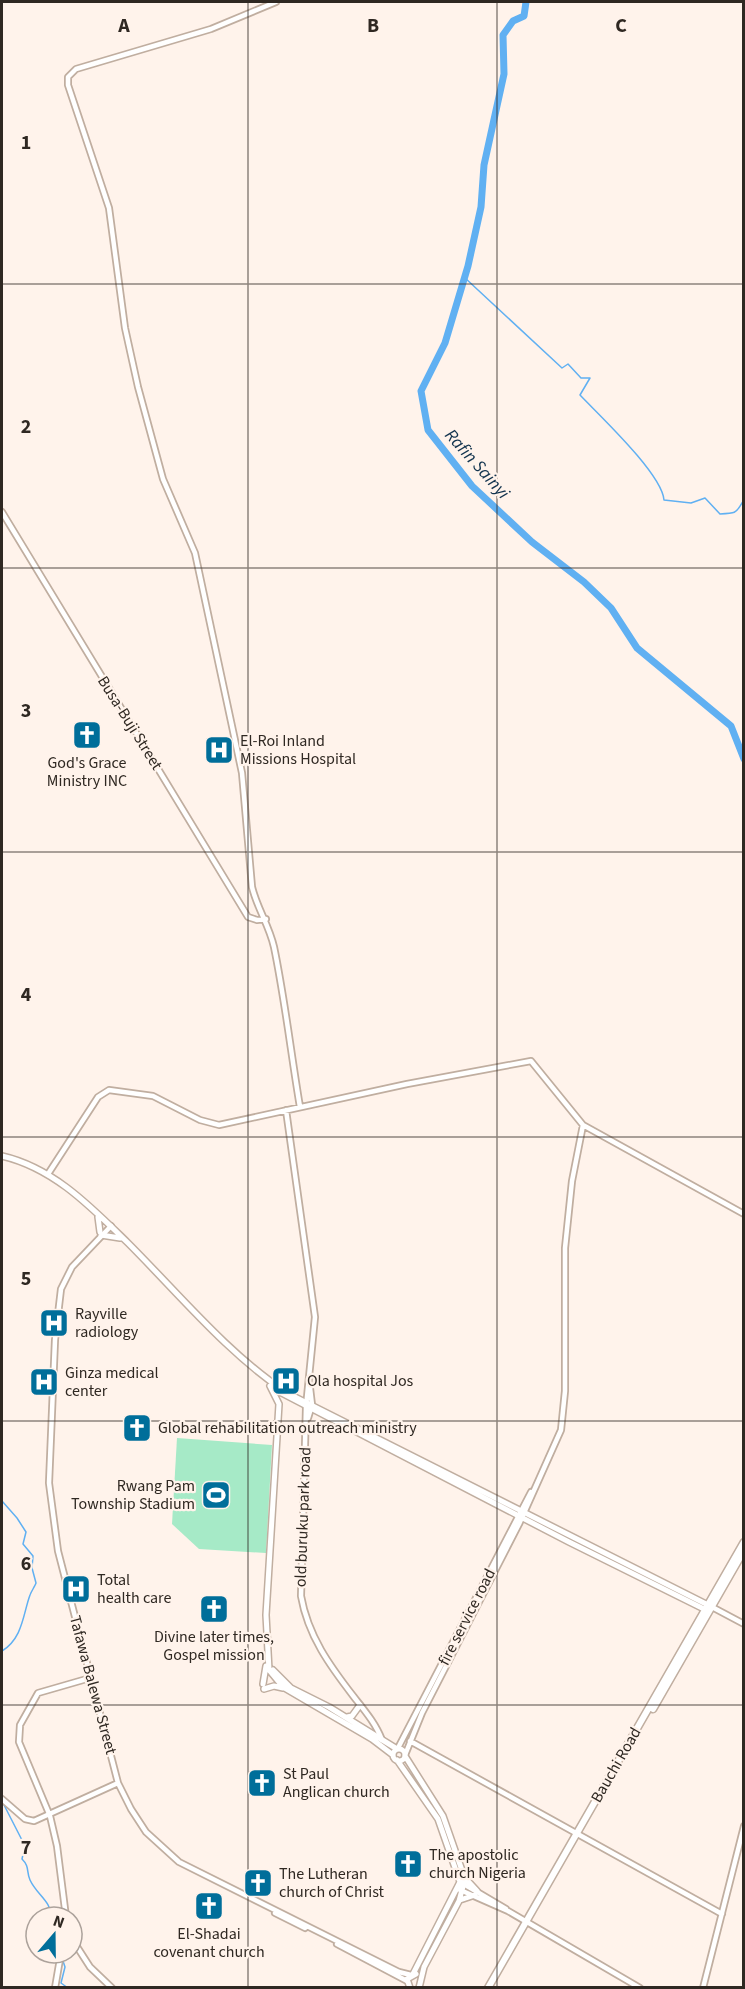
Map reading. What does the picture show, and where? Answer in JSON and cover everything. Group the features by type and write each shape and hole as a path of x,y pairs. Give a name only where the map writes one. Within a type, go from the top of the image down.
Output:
{"highway":[{"name":"Bauchi Road","path":"710,1609 744,1542"},
{"name":"Bauchi Road","path":"490,1988 744,1550"}],"main road":[{"path":"2,1156 48,1174 94,1210 270,1386 287,1398 309,1406"},
{"path":"94,1210 100,1221 101,1234 111,1234 123,1239"},
{"path":"253,1368 309,1406 710,1609"},
{"path":"270,1386 279,1404"},
{"path":"287,1398 282,1399 279,1404 266,1615 264,1687 277,1686 287,1690 372,1739 395,1758 438,1819 461,1886 459,1901 424,1967 422,1983"},
{"path":"266,1648 273,1670 282,1681 398,1749 403,1749 442,1816 464,1877 476,1893 459,1901"},
{"path":"266,1658 272,1676 287,1690"},
{"path":"346,1718 352,1716 360,1705"},
{"path":"395,1758 398,1749"},
{"path":"395,1758 402,1760 405,1755"},
{"path":"408,1985 464,1877"},
{"path":"412,1975 422,1983"}],"street":[{"path":"276,2 211,29 76,69 71,73 68,81 76,114 109,208 125,328 163,479 195,553 242,773 252,887 274,945 300,1107"},
{"name":"Busa-Buji Street","path":"2,512 248,917 257,920 266,919"},
{"path":"48,1174 98,1097 109,1090 153,1096 213,1125 531,1060 583,1125 744,1214"},
{"name":"old buruku park road","path":"286,1110 315,1317 301,1537 302,1606 308,1626 322,1653 376,1725 382,1740"},
{"name":"fire service road","path":"398,1749 521,1515 559,1437 564,1417 565,1252 572,1180 583,1125"},
{"name":"Tafawa Balewa Street","path":"109,1225 72,1267 59,1297 49,1479 56,1543 118,1783 138,1821 161,1848 190,1868 247,1897"},
{"path":"405,1755 521,1515"},
{"path":"710,1609 744,1624"},
{"path":"65,1905 60,1860 50,1816 20,1742 20,1725 35,1697 42,1690 90,1678"},
{"path":"410,1741 722,1914"},
{"path":"3,1800 27,1821 50,1816 118,1783"},
{"path":"703,1988 744,1826"},
{"path":"461,1886 640,1988"},
{"path":"247,1897 399,1972 412,1975"},
{"path":"247,1897 408,1985"},
{"path":"84,1958 90,1967 112,1988"},
{"path":"55,1988 58,1965"}],"green space":[{"path":"177,1438 272,1445 266,1553 199,1549 172,1524"}],"waterway":[{"name":"Rafin Sainyi","path":"526,2 524,16 513,21 503,35 504,74 484,165 481,207 468,266 445,343 421,391 428,430 472,486 532,542 584,582 611,608 637,648 731,726 744,759"},
{"path":"464,277 562,368 568,364 581,378 590,378 580,395 642,461 661,489 664,500 691,503 705,498 720,514 736,512 744,500"},
{"path":"2,1501 26,1532 23,1544 33,1556 32,1568 36,1583 18,1633 9,1646 2,1651"},
{"path":"3,1803 25,1846 22,1859 27,1867 30,1880 48,1905"},
{"path":"64,1965 61,1983 68,1988"}],"place":[{"name":"God's Grace Ministry INC","path":"87,735"},
{"name":"El-Roi Inland Missions Hospital","path":"219,750"},
{"name":"Rayville radiology","path":"54,1323"},
{"name":"Ola hospital Jos","path":"286,1381"},
{"name":"Ginza medical center","path":"44,1382"},
{"name":"Global rehabilitation outreach ministry","path":"137,1428"},
{"name":"Rwang Pam Township Stadium","path":"216,1495"},
{"name":"Total health care","path":"76,1589"},
{"name":"Divine later times, Gospel mission","path":"214,1609"},
{"name":"St Paul Anglican church","path":"262,1783"},
{"name":"The apostolic church Nigeria","path":"408,1864"},
{"name":"The Lutheran church of Christ","path":"258,1883"},
{"name":"El-Shadai covenant church","path":"209,1906"}]}
